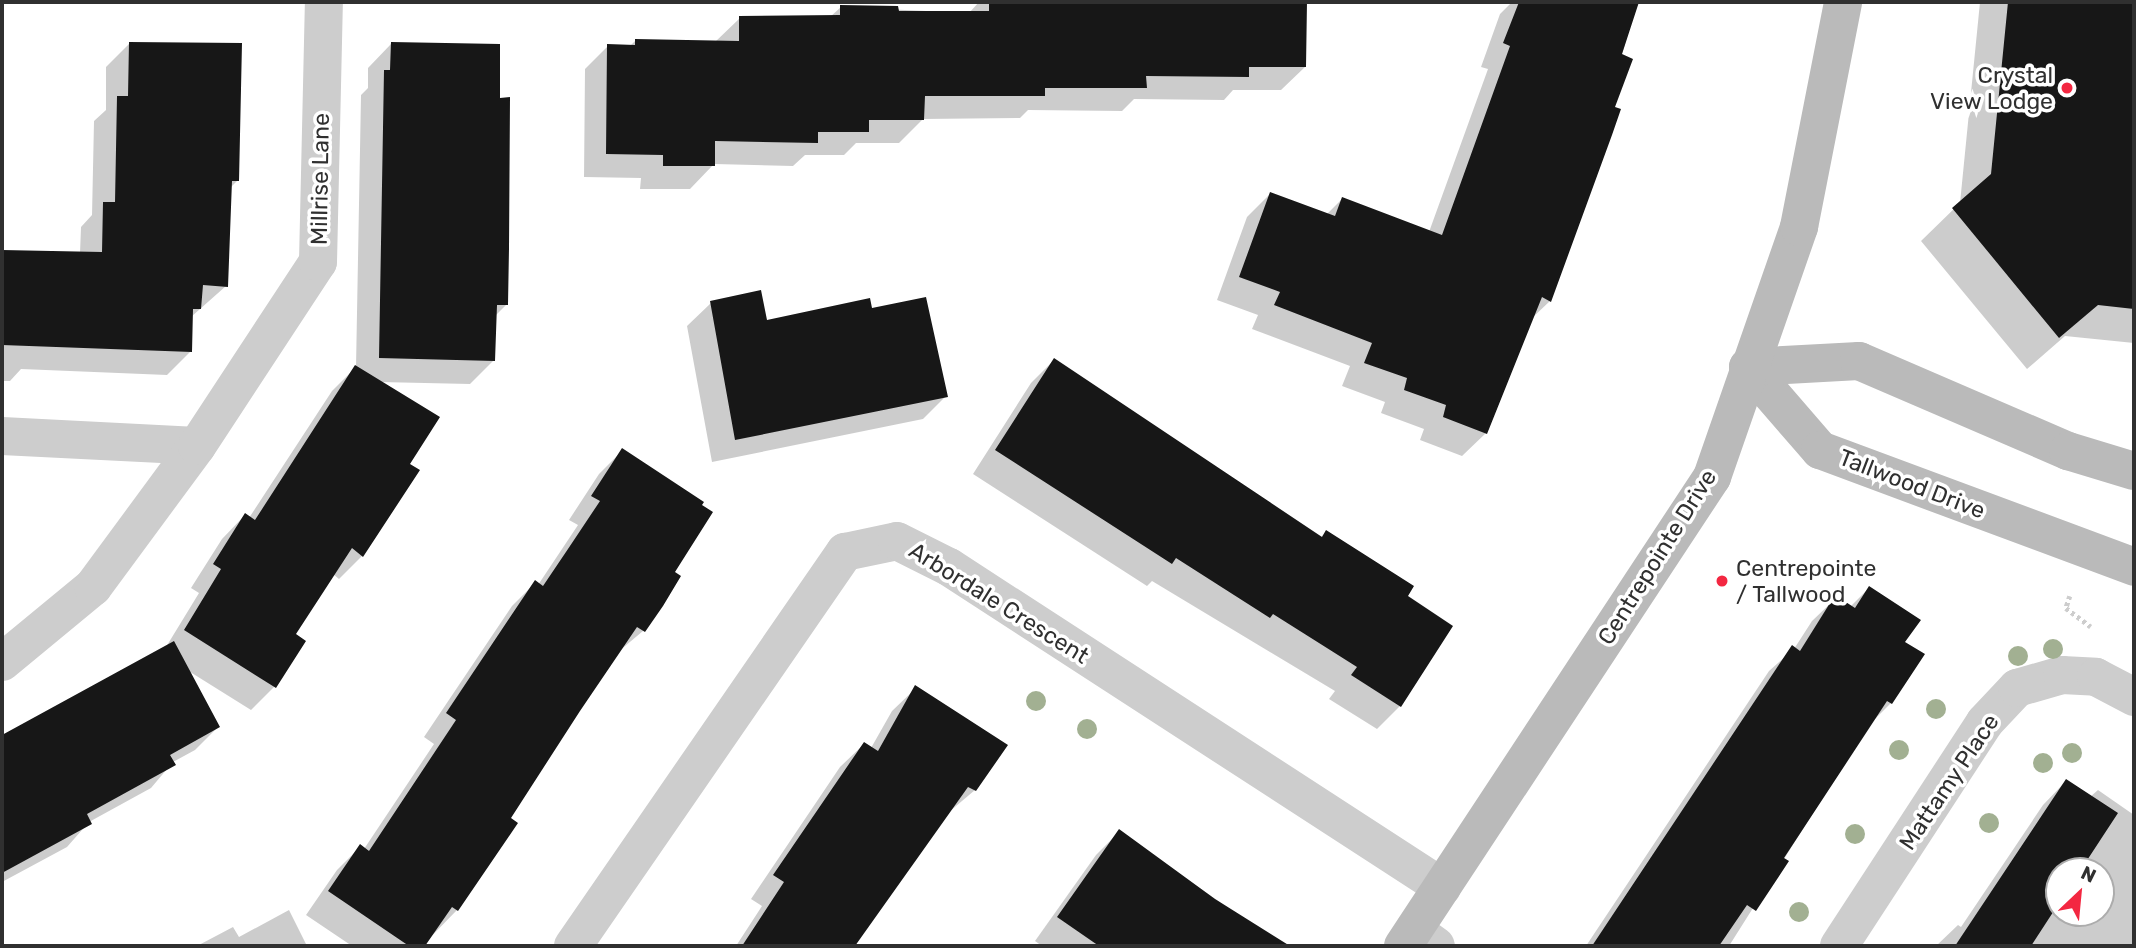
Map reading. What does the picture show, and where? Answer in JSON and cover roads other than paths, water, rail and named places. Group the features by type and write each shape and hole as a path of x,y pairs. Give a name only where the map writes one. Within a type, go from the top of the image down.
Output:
{"street":[{"name":"Millrise Lane","path":"2,662 93,587 197,446 318,262 324,2"},
{"name":"Centrepointe Drive","path":"1418,941 1442,887 1712,477 1748,367 1799,228 1843,2"},
{"path":"1748,367 1859,361 2068,451 2134,471"},
{"name":"Tallwood Drive","path":"1748,367 1820,450 2134,567"},
{"path":"2,436 197,446"},
{"name":"Arbordale Crescent","path":"573,946 845,552 897,541 948,567 1442,887"},
{"name":"Mattamy Place","path":"1839,946 1985,722 2017,688 2062,675 2096,677 2134,697"}],"place":[{"name":"Crystal View Lodge","path":"2067,88"},
{"name":"Centrepointe / Tallwood","path":"1722,581"}]}
